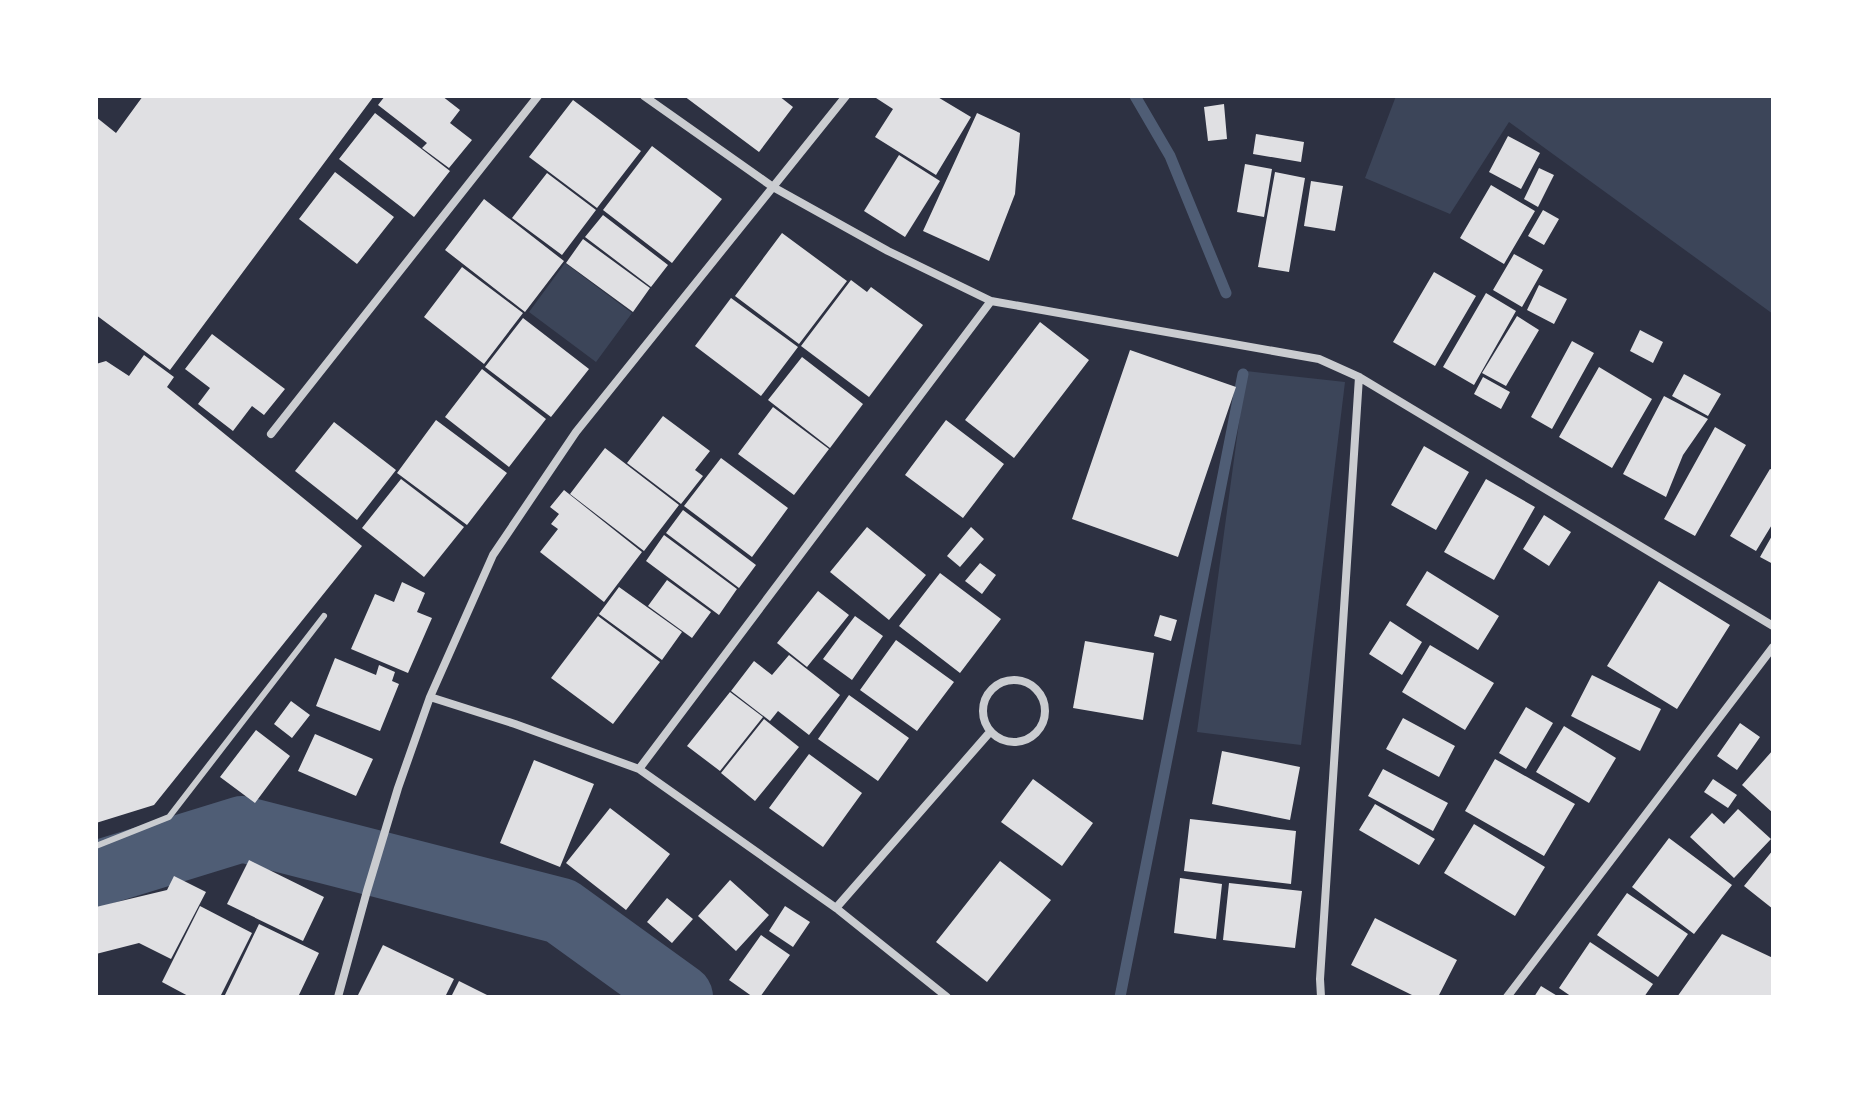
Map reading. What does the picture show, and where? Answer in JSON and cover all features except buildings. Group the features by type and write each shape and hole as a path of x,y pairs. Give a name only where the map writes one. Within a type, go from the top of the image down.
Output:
{"street":[{"path":"271,434 538,96"},
{"path":"644,96 773,187 888,251 991,301 1319,359 1359,377 1773,626"},
{"path":"338,997 398,788 430,697 493,555 576,432 846,96"},
{"path":"639,769 991,301"},
{"path":"1321,997 1359,377"},
{"path":"1507,997 1773,647"},
{"path":"1012,679 1026,682 1038,690 1045,702 1045,717 1040,730 1030,739 1016,743 1002,741 990,732 983,720 982,706 988,692 998,683 1012,679"},
{"path":"430,697 639,769 836,908 947,997"},
{"path":"836,908 990,732"}],"lane":[{"path":"96,846 169,817 324,616"}],"shaded area":[{"path":"1396,96 1773,96 1773,314 1509,122 1450,214 1365,178"},
{"path":"565,263 632,313 596,362 529,312"},
{"path":"1246,371 1345,382 1301,745 1197,732"}],"waterway":[{"path":"1135,96 1170,156 1226,293"},
{"path":"1120,997 1243,374"},
{"path":"96,874 242,829 561,911 680,997"}]}
